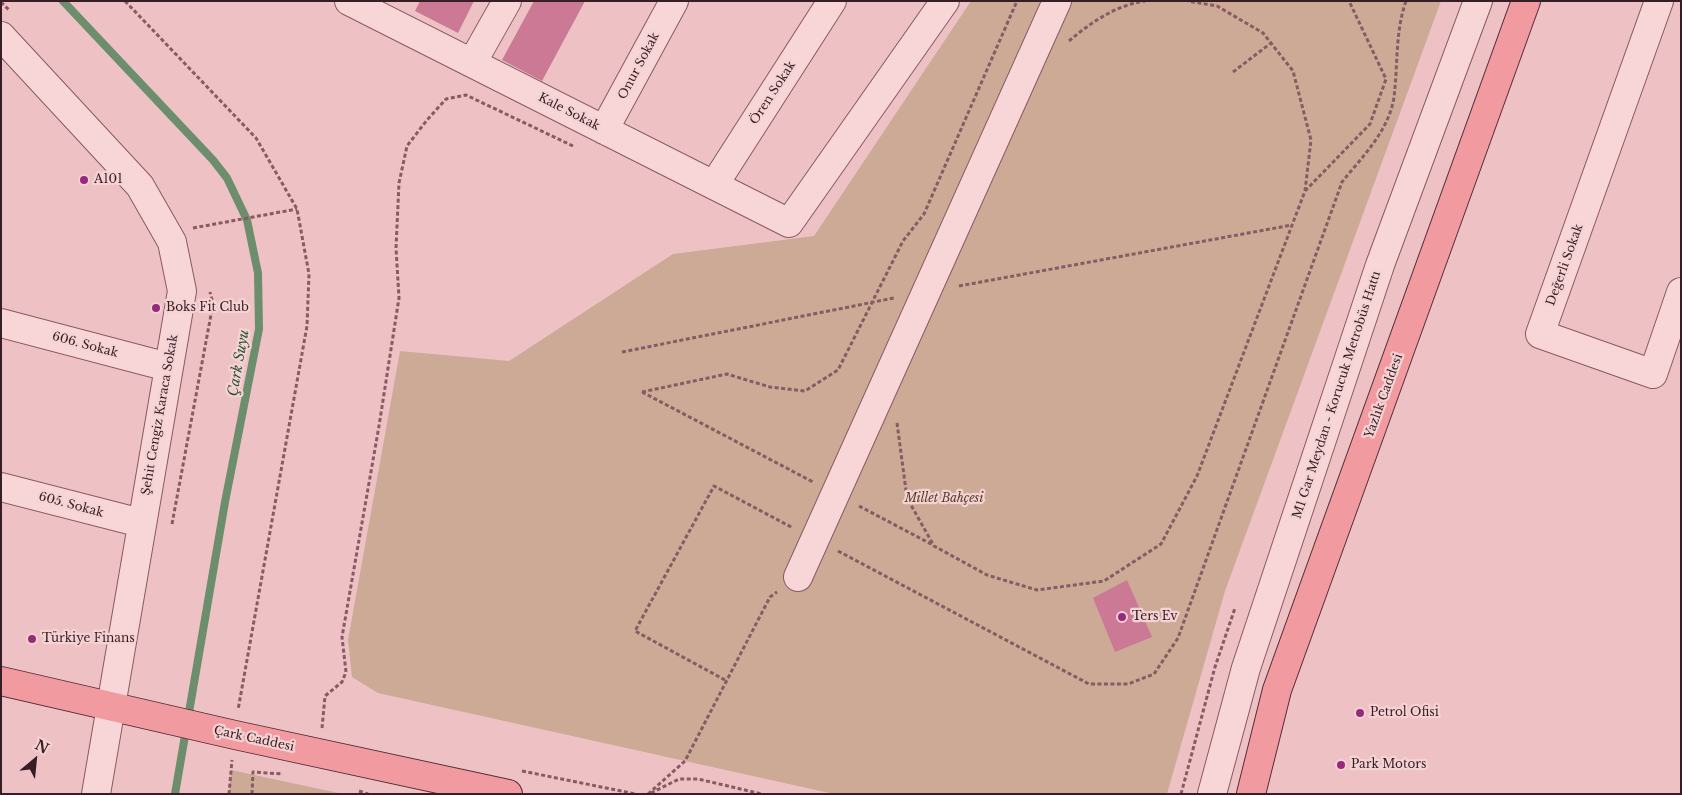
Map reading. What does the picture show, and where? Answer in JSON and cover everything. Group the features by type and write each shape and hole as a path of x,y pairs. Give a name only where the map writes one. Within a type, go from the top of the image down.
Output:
{"main road":[{"name":"Yazlık Caddesi","path":"1251,794 1277,690 1526,1"},
{"name":"Çark Caddesi","path":"1,681 135,713 508,794"}],"street":[{"name":"Kale Sokak","path":"349,1 789,223 945,1"},
{"path":"472,63 507,1"},
{"name":"Onur Sokak","path":"604,130 674,1"},
{"name":"Ören Sokak","path":"714,185 832,1"},
{"path":"798,577 1057,1"},
{"name":"M1 Gar Meydan - Korucuk Metrobüs Hattı","path":"1212,794 1246,668 1380,265 1478,1"},
{"name":"Değerli Sokak","path":"1659,1 1540,334 1653,374 1681,292"},
{"name":"Şehit Cengiz Karaca Sokak","path":"1,36 140,186 172,242 182,291 96,794"},
{"name":"606. Sokak","path":"1,323 168,368"},
{"name":"605. Sokak","path":"1,487 142,523"}],"path":[{"path":"125,1 256,138 297,209 309,274 308,326 235,735 228,794"},
{"path":"1017,1 924,214 903,241 838,370 805,392 770,388 727,374 642,392 987,575 1037,590 1104,581 1161,544 1197,476 1305,192 1311,140 1293,71 1263,33 1216,6 1188,1"},
{"path":"1068,42 1087,25 1131,3 1146,1"},
{"path":"1305,192 1370,124 1386,80 1349,1"},
{"path":"725,680 635,631 714,486 1089,684 1128,684 1154,674 1178,638 1342,182 1380,136 1394,99 1396,54 1406,1"},
{"path":"1233,72 1271,43"},
{"path":"329,732 321,732 323,708 325,696 342,682 346,672 342,637 380,426 399,298 396,248 399,183 408,146 427,120 446,99 466,95 581,150"},
{"path":"200,227 283,210 297,209"},
{"path":"898,414 897,434 907,498 934,546"},
{"path":"649,794 684,761 770,597 798,577"},
{"path":"252,794 253,772 288,775"},
{"path":"649,794 679,779 698,779 762,794"}],"green space":[{"name":"Millet Bahçesi","path":"971,1 1441,1 1225,591 1167,794 834,794 378,693 352,677 348,640 400,351 509,361 673,254 814,236"},
{"path":"231,770 343,794 229,794"}],"building":[{"path":"420,1 474,1 458,33 415,11"},
{"path":"534,1 585,1 542,81 502,60"},
{"name":"Ters Ev","path":"1127,580 1152,637 1115,652 1093,598"}],"waterway":[{"name":"Çark Suyu","path":"63,1 213,160 227,178 247,220 258,273 259,329 225,502 175,794"}],"place":[{"name":"A101","path":"84,180"},
{"name":"Boks Fit Club","path":"156,308"},
{"name":"Ters Ev","path":"1122,617"},
{"name":"Türkiye Finans","path":"32,639"},
{"name":"Petrol Ofisi","path":"1360,713"},
{"name":"Park Motors","path":"1341,765"}]}
